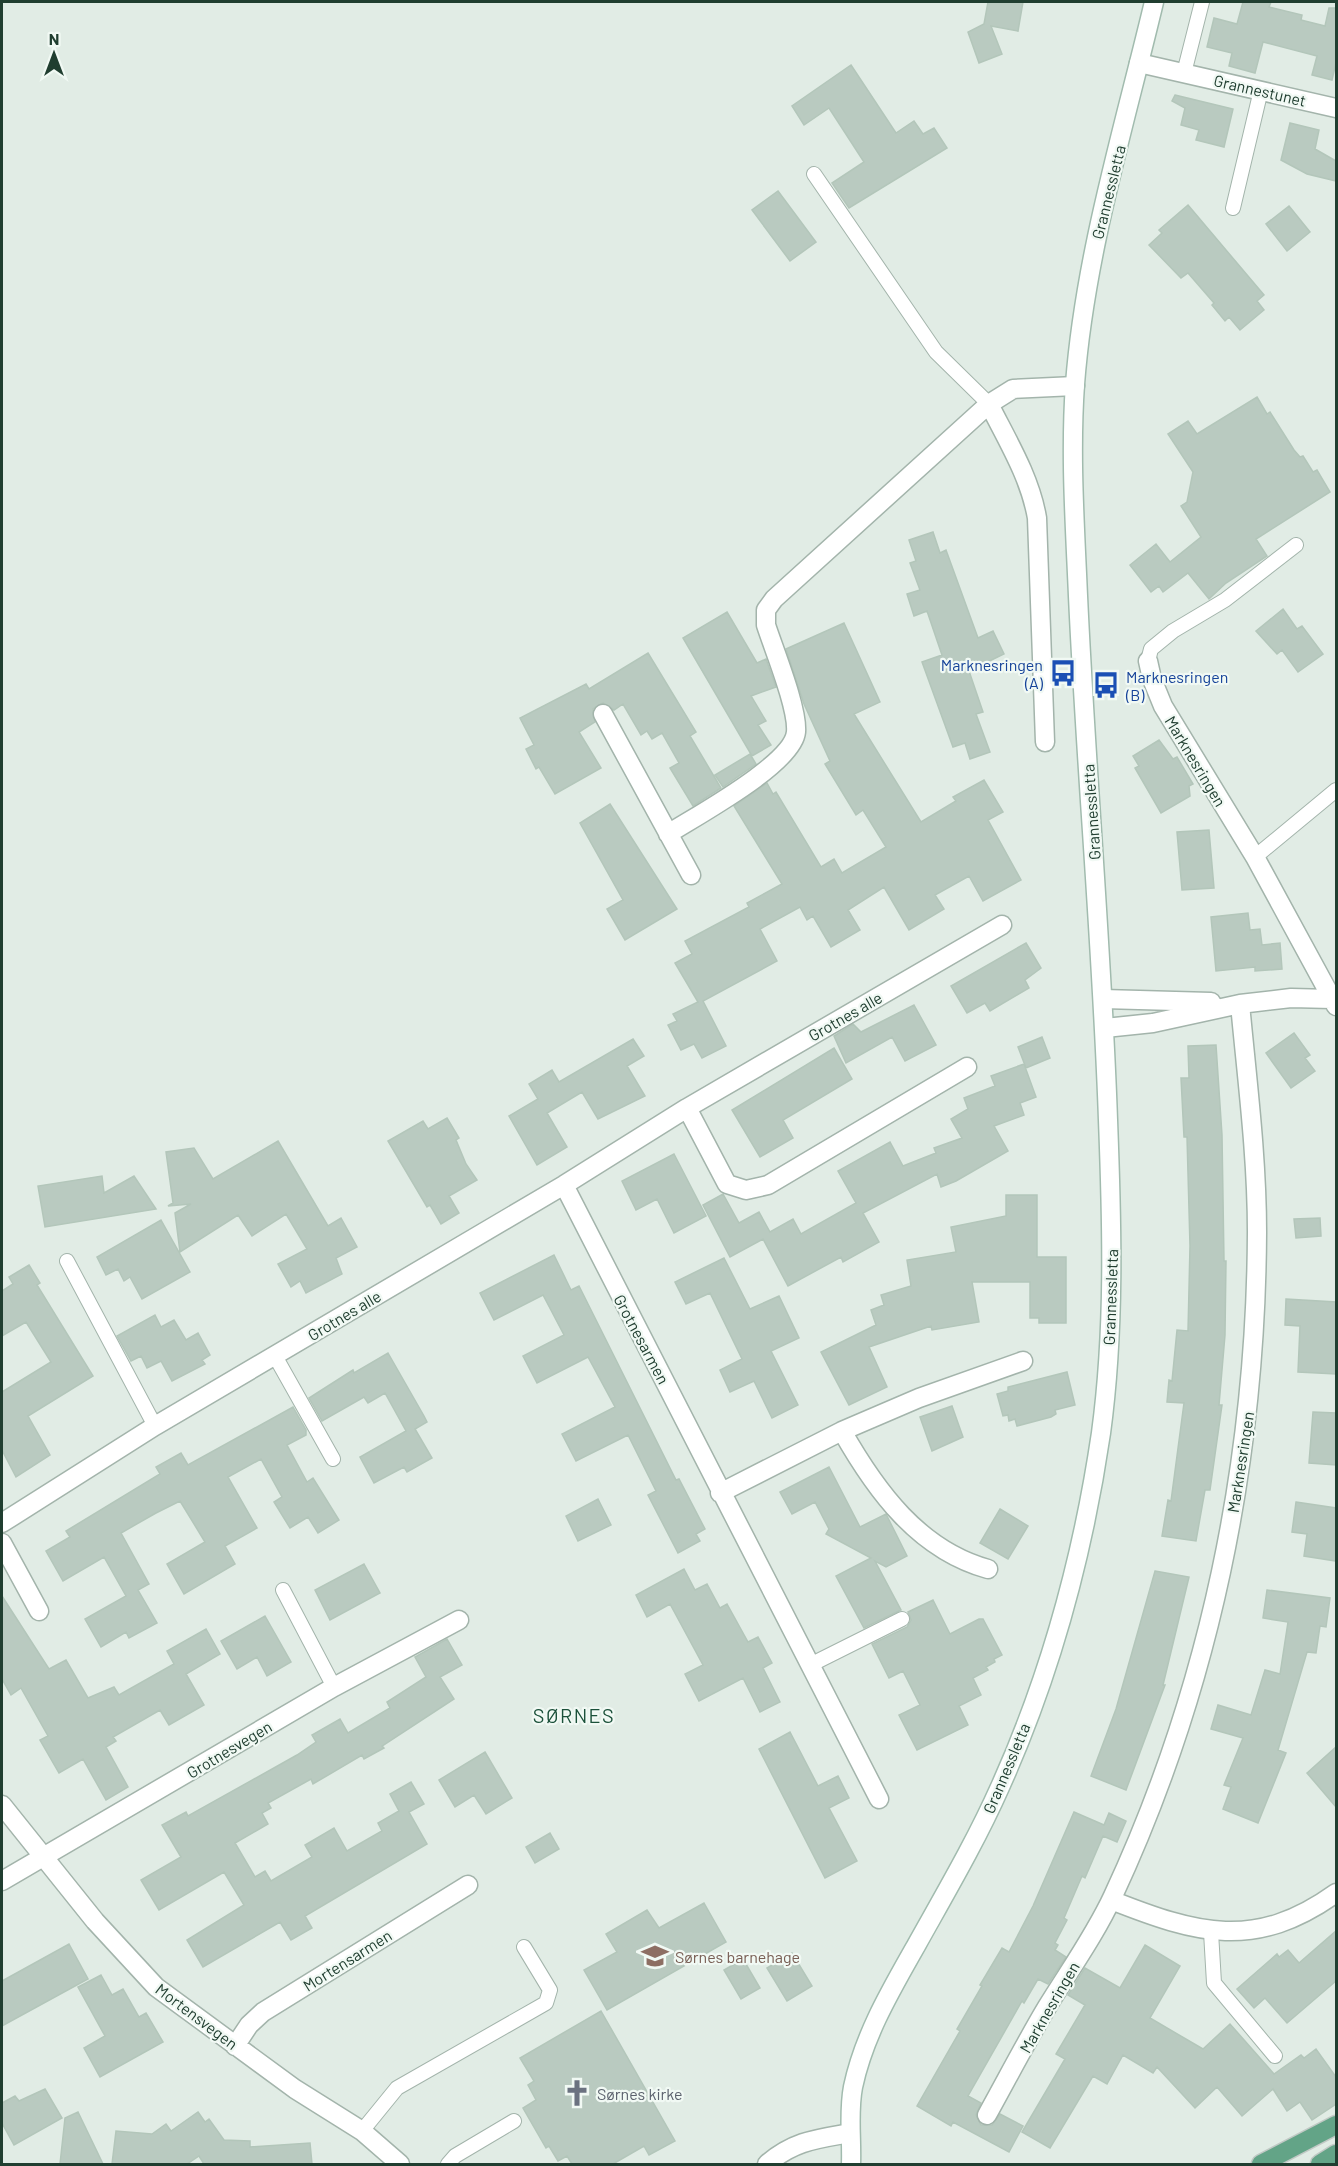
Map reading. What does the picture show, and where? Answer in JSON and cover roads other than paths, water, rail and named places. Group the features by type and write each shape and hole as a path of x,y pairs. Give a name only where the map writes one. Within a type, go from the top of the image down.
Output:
{"main road":[{"path":"1261,2164 1336,2125"},
{"path":"1320,2164 1336,2154"}],"street":[{"name":"Grannessletta","path":"852,2162 850,2133 853,2088 868,2038 892,1988 970,1851 1017,1748 1052,1651 1086,1520 1101,1428 1109,1339 1112,1220 1105,1028 1081,659 1073,469 1075,386 1086,281 1154,2"},
{"name":"Grannestunet","path":"1139,63 1336,108"},
{"path":"668,834 768,770 788,750 796,732 792,710 766,625 766,610 774,599 989,404 1013,389 1075,386"},
{"path":"989,404 1019,464 1034,501 1037,518 1045,742"},
{"name":"Marknesringen","path":"1148,661 1152,680 1162,706 1255,857 1334,1002"},
{"path":"603,714 691,875"},
{"name":"Grotnes alle","path":"2,1523 155,1426 564,1185 687,1108 1002,925"},
{"name":"Marknesringen","path":"1105,1028 1153,1023 1240,1004 1292,998 1334,1002"},
{"name":"Marknesringen","path":"1103,999 1240,1004"},
{"name":"Marknesringen","path":"987,2115 1045,2010 1111,1900 1135,1846 1196,1677 1223,1569 1251,1389 1257,1231 1252,1127 1240,1004"},
{"path":"687,1108 728,1184 746,1190 768,1185 967,1067"},
{"name":"Grotnesarmen","path":"564,1185 879,1799"},
{"path":"720,1493 842,1431 919,1398 1023,1361"},
{"path":"842,1431 857,1458 916,1531 952,1555 988,1569"},
{"path":"2,1543 39,1611"},
{"name":"Grotnesvegen","path":"2,1881 334,1687 459,1620"},
{"name":"Mortensvegen","path":"2,1805 95,1921 156,1987 295,2089 362,2131 398,2164"},
{"name":"Mortensarmen","path":"235,2046 249,2025 263,2012 468,1885"},
{"path":"1111,1900 1184,1926 1211,1932 1248,1931 1283,1923 1313,1910 1336,1893"},
{"path":"767,2164 784,2150 806,2141 850,2133"}],"lane":[{"path":"1184,73 1202,2"},
{"path":"1233,208 1261,90"},
{"path":"814,174 936,352 989,404"},
{"path":"1148,661 1151,649 1173,631 1225,600 1296,545"},
{"path":"1255,857 1336,790"},
{"path":"67,1261 155,1426"},
{"path":"275,1356 333,1459"},
{"path":"283,1590 334,1687"},
{"path":"810,1665 902,1619"},
{"path":"1211,1932 1214,1983 1275,2056"},
{"path":"362,2131 397,2088 546,2002 550,1990 524,1947"},
{"path":"448,2164 455,2156 514,2121"}],"place":[{"name":"Marknesringen (A)","path":"1063,673"},
{"name":"Marknesringen (B)","path":"1106,685"},
{"name":"Sørnes barnehage","path":"655,1956"},
{"name":"Sørnes kirke","path":"577,2093"}],"district":[{"name":"SØRNES","path":"574,1715"}]}
